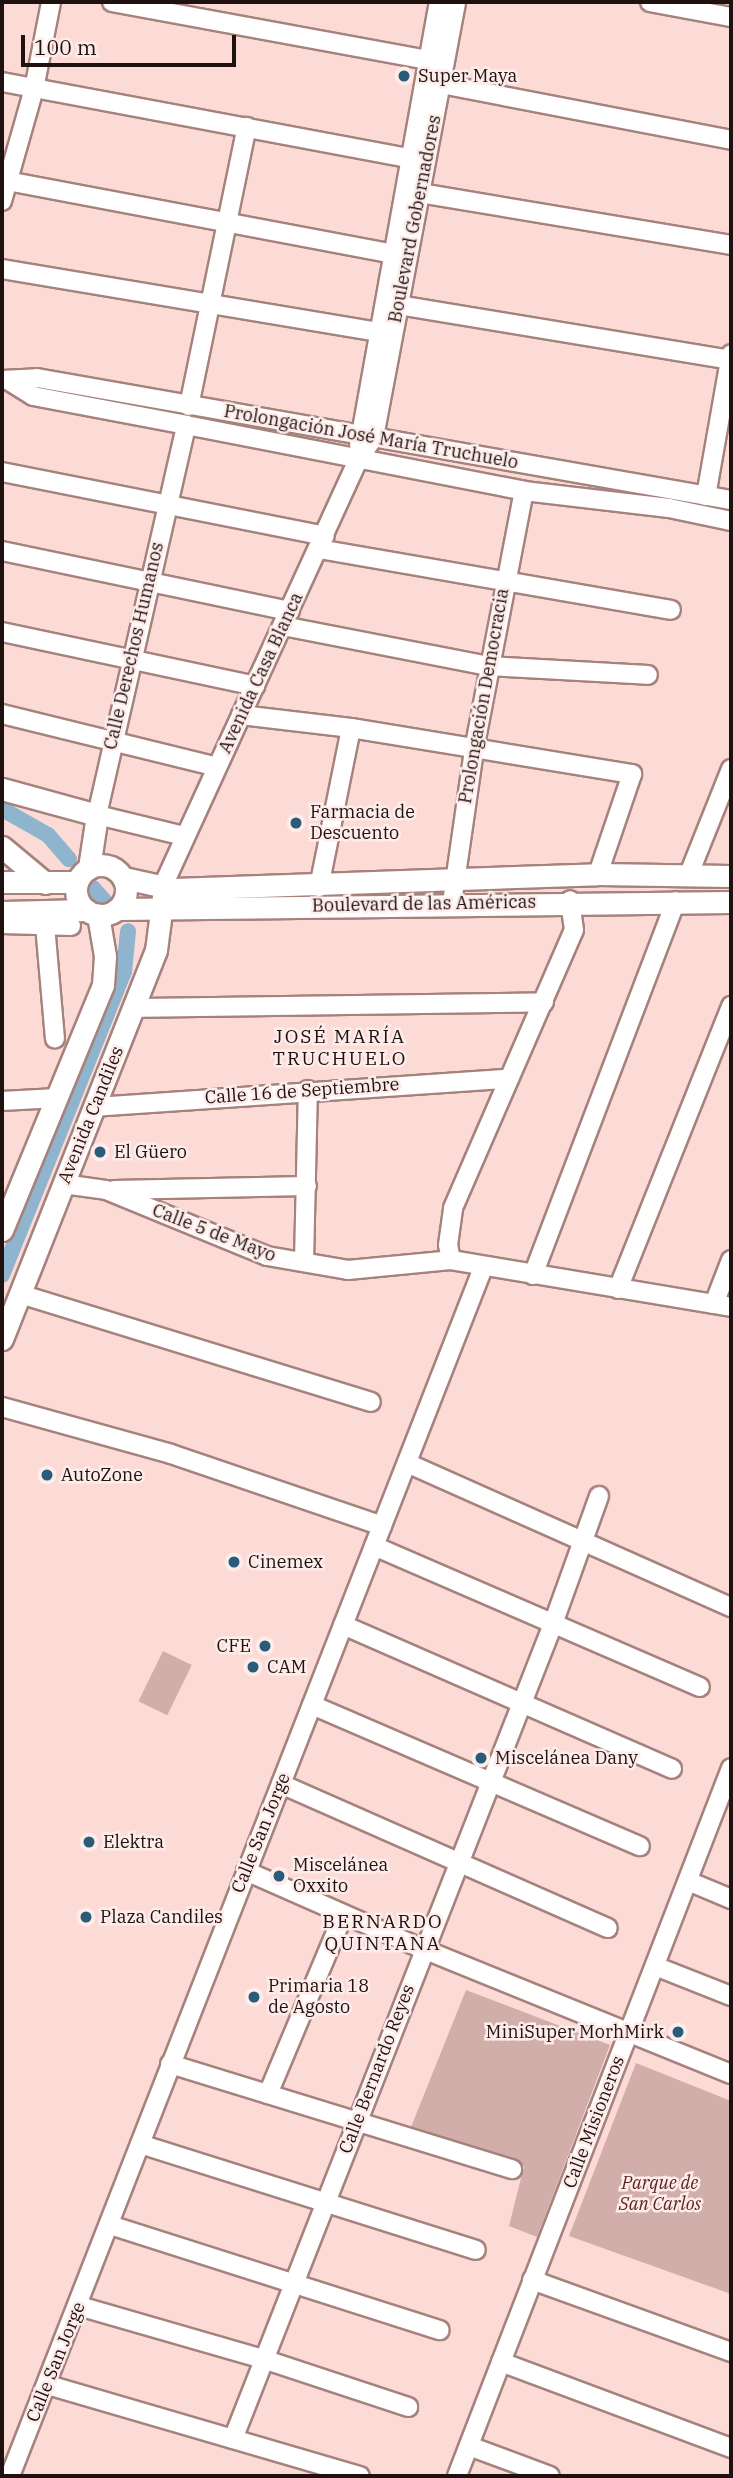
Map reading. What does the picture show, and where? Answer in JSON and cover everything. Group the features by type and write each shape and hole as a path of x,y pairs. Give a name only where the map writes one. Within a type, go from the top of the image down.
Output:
{"main road":[{"path":"2,789 97,815"},
{"name":"Calle Derechos Humanos","path":"83,875 97,815"},
{"path":"2,847 45,883"},
{"path":"2,882 45,883 110,867 124,877 127,894 93,915 77,899 83,875"},
{"name":"Boulevard de las Américas","path":"124,877 162,888 319,887 598,874 731,876"},
{"name":"Avenida Candiles","path":"2,1339 156,950 163,910 162,888"},
{"name":"Boulevard de las Américas","path":"2,912 93,915 163,910 570,900 731,902"},
{"name":"Avenida Candiles","path":"2,1230 103,985 105,956 93,915"}],"street":[{"path":"2,201 5,181 34,89 51,2"},
{"path":"112,2 428,60"},
{"name":"Boulevard Gobernadores","path":"366,436 399,305 400,255 410,158 439,2"},
{"name":"Boulevard Gobernadores","path":"366,436 377,332 420,194 456,2"},
{"path":"650,2 731,17"},
{"path":"2,82 410,158"},
{"path":"441,84 731,140"},
{"path":"189,406 247,127"},
{"path":"5,181 400,255"},
{"path":"420,194 731,245"},
{"path":"2,269 211,307 377,332"},
{"path":"399,305 731,357 706,496"},
{"name":"Prolongación José María Truchuelo","path":"6,381 37,378 731,500"},
{"name":"Prolongación José María Truchuelo","path":"6,381 33,396 524,491 668,508 731,521"},
{"name":"Calle Derechos Humanos","path":"97,815 186,425"},
{"name":"Avenida Casa Blanca","path":"162,888 322,542 366,436"},
{"path":"2,472 167,504 322,542 505,581 671,610"},
{"name":"Prolongación Democracia","path":"452,903 453,880 474,750 524,491"},
{"path":"2,551 150,579 287,618 489,666 648,675"},
{"path":"2,632 255,686"},
{"path":"2,715 217,768"},
{"path":"241,715 351,728 632,774 598,874"},
{"path":"319,887 351,728"},
{"path":"689,874 731,769"},
{"path":"97,815 184,836"},
{"path":"452,1260 448,1245 453,1208 574,930 570,900"},
{"path":"533,1275 676,901"},
{"name":"Boulevard de las Américas","path":"2,924 45,925 93,915"},
{"path":"45,925 55,1039"},
{"path":"134,1008 544,1002"},
{"path":"618,1289 731,1006"},
{"name":"Calle 16 de Septiembre","path":"94,1107 308,1090 509,1079"},
{"path":"304,1262 308,1090"},
{"path":"2,1101 57,1098"},
{"name":"Calle 5 de Mayo","path":"63,1184 106,1191 267,1256 348,1270 452,1260 483,1268 723,1306"},
{"path":"106,1191 306,1186"},
{"path":"723,1306 731,1260"},
{"name":"Calle San Jorge","path":"9,2476 79,2306 170,2064 483,1268"},
{"path":"20,1294 371,1402"},
{"path":"2,1407 171,1454 382,1526"},
{"path":"407,1463 584,1544 731,1607"},
{"name":"Calle Bernardo Reyes","path":"233,2439 584,1544 598,1496"},
{"path":"374,1546 701,1687"},
{"path":"343,1625 672,1769"},
{"path":"313,1705 489,1784 640,1846"},
{"name":"Calle Misioneros","path":"457,2476 688,1881 726,1796 731,1768"},
{"path":"281,1784 607,1928"},
{"path":"246,1871 343,1916 628,2035 731,2074"},
{"path":"688,1881 731,1899"},
{"path":"268,2094 343,1916"},
{"path":"655,1966 731,1996"},
{"path":"170,2064 512,2169"},
{"path":"140,2144 477,2250"},
{"path":"110,2225 440,2330"},
{"path":"532,2280 731,2352"},
{"path":"79,2306 263,2359 408,2407"},
{"path":"501,2362 731,2448"},
{"path":"48,2385 360,2476"},
{"path":"468,2446 550,2476"}],"green space":[{"path":"163,1651 192,1665 167,1715 138,1701"},
{"path":"466,1990 610,2045 537,2237 509,2226 524,2166 411,2127"},
{"name":"Parque de San Carlos","path":"636,2063 731,2101 731,2294 569,2236"}],"waterway":[{"path":"2,809 48,835 69,859"},
{"path":"93,888 105,902"},
{"path":"2,1275 124,972 128,931"}],"place":[{"name":"Super Maya","path":"404,76"},
{"name":"Farmacia de Descuento","path":"296,823"},
{"name":"El Güero","path":"100,1152"},
{"name":"AutoZone","path":"47,1475"},
{"name":"Cinemex","path":"234,1562"},
{"name":"CFE","path":"265,1646"},
{"name":"CAM","path":"253,1667"},
{"name":"Miscelánea Dany","path":"481,1758"},
{"name":"Elektra","path":"89,1842"},
{"name":"Miscelánea Oxxito","path":"279,1876"},
{"name":"Plaza Candiles","path":"86,1917"},
{"name":"Primaria 18 de Agosto","path":"254,1997"},
{"name":"MiniSuper MorhMirk","path":"678,2032"}],"district":[{"name":"JOSÉ MARÍA TRUCHUELO","path":"340,1048"},
{"name":"BERNARDO QUINTANA","path":"383,1933"}]}
